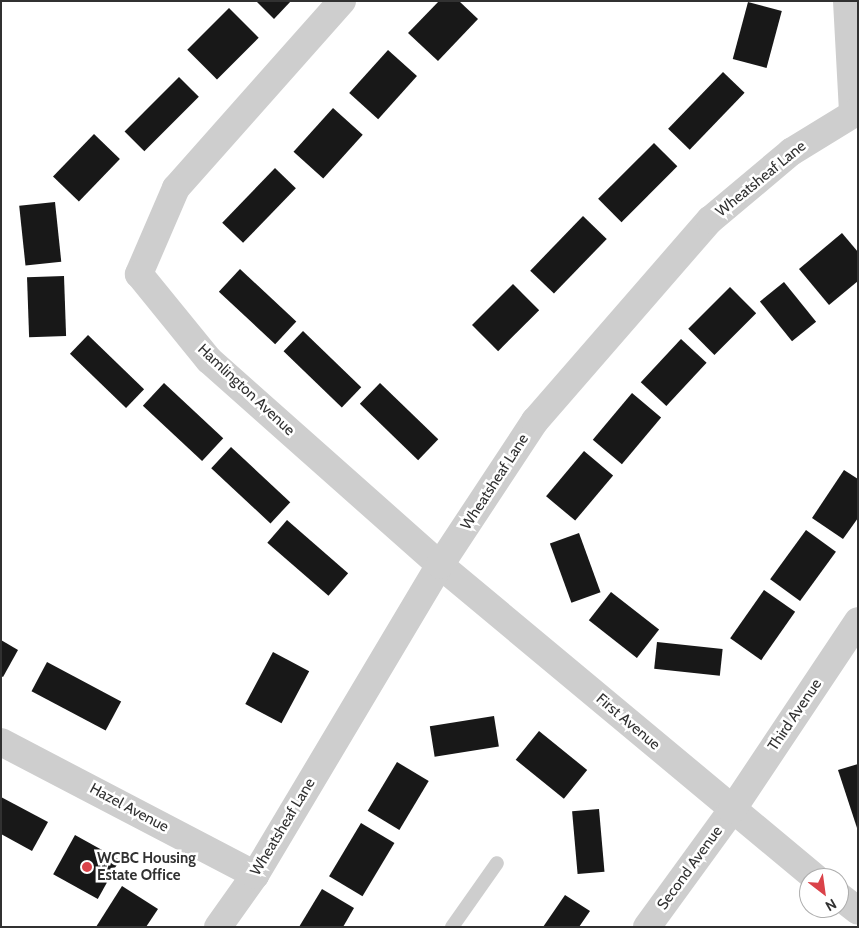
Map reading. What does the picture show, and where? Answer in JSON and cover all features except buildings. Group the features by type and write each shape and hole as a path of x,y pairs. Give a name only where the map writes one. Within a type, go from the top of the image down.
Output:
{"street":[{"name":"Hamlington Avenue","path":"342,1 176,188 138,274 209,360 440,565"},
{"path":"846,1 855,112"},
{"name":"Wheatsheaf Lane","path":"218,927 255,875 440,565 535,421 710,220 790,152 855,112"},
{"name":"First Avenue","path":"440,565 804,868"},
{"name":"Third Avenue","path":"732,810 858,621"},
{"name":"Hazel Avenue","path":"1,742 255,875"},
{"name":"Second Avenue","path":"647,927 732,810"}],"lane":[{"path":"452,927 497,863"}],"place":[{"name":"WCBC Housing Estate Office","path":"87,867"}]}
